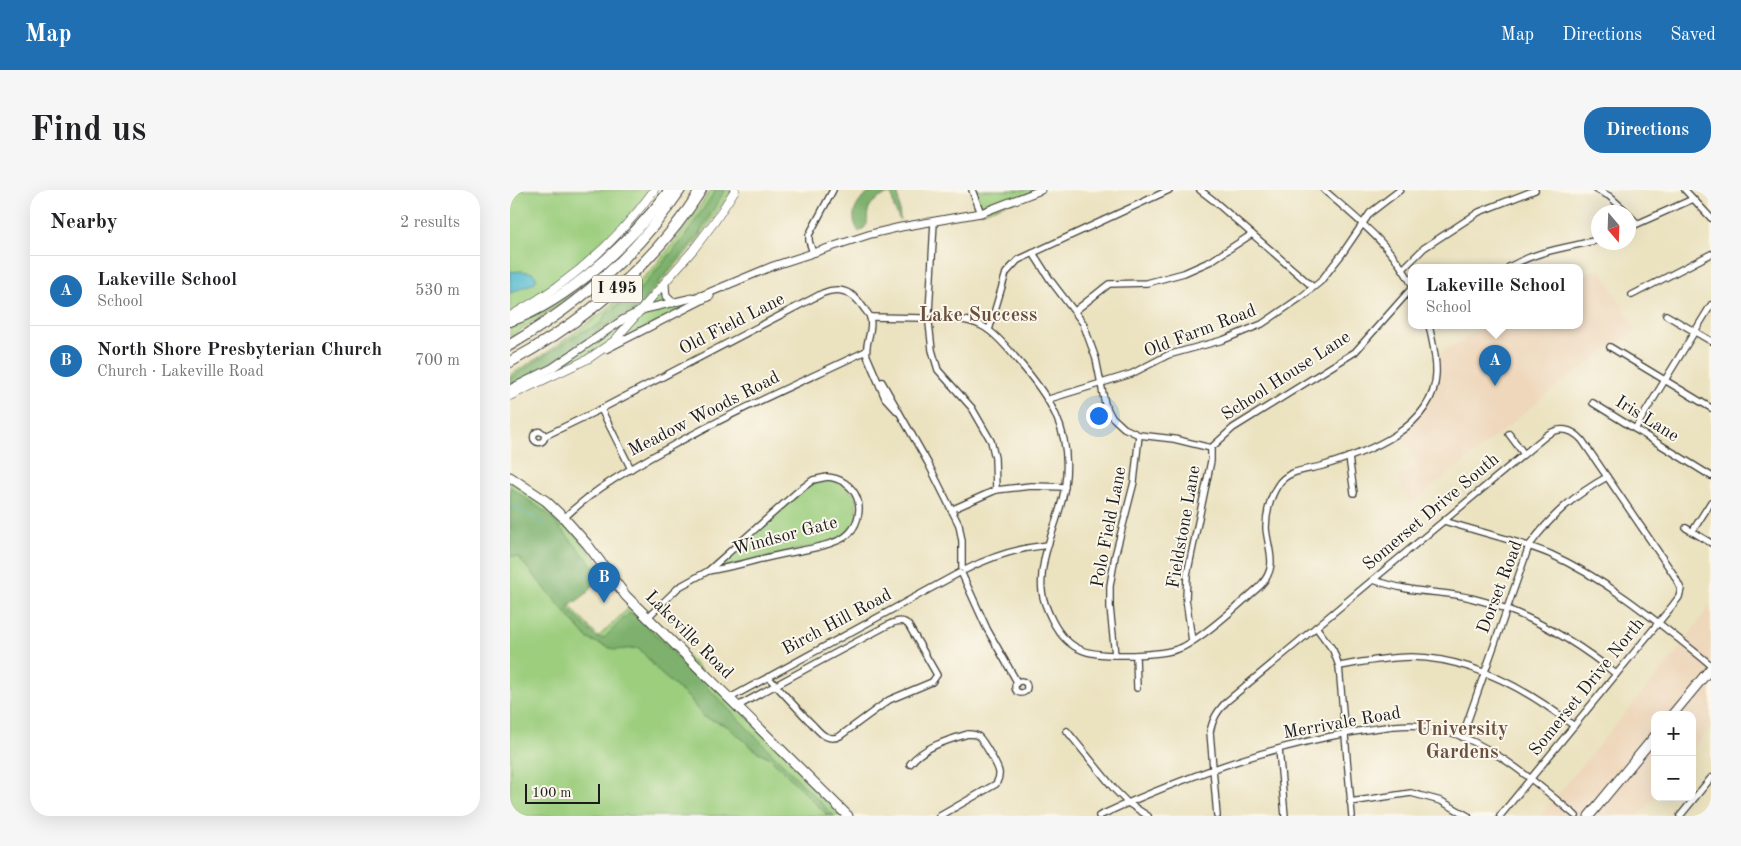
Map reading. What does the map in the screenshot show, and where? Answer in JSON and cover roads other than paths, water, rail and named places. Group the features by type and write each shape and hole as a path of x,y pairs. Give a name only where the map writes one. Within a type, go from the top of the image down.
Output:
{"highway":[{"path":"510,321 554,298 591,272 638,228 670,190"},
{"name":"I 495","path":"510,345 571,306 607,276 646,237 680,190"},
{"name":"I 495","path":"510,362 566,328 596,307 624,283 662,243 701,190"}],"main road":[{"path":"510,316 543,297 586,264 626,224 654,190"},
{"path":"510,396 598,353 618,337 705,236 735,190"},
{"name":"Lakeville Road","path":"510,477 546,501 564,518 588,544 626,596 848,816"},
{"path":"1675,711 1711,666"},
{"path":"1589,816 1651,741"}],"street":[{"path":"813,253 809,235 833,190"},
{"path":"972,190 981,213"},
{"path":"510,389 560,363 624,319 641,310 702,296 773,266 871,234 981,213 1041,190"},
{"path":"989,330 1006,273 1018,260 1169,190"},
{"path":"1200,190 1313,287"},
{"path":"1324,190 1372,232 1408,278"},
{"name":"Old Farm Road","path":"1049,399 1131,374 1168,355 1223,340 1273,318 1313,287 1331,269 1376,207 1400,190"},
{"path":"1403,269 1424,248 1479,212 1536,190"},
{"path":"1597,190 1609,196 1619,205"},
{"path":"1685,190 1711,218"},
{"path":"1637,223 1693,199"},
{"path":"934,222 929,316 926,322 929,323 932,350 938,370 972,408 991,441 995,458 996,490"},
{"path":"1074,311 1110,284 1147,283 1184,273 1211,261 1252,234"},
{"path":"1515,264 1536,254 1555,248 1591,241"},
{"path":"1033,253 1051,281 1083,323 1091,342 1105,404 1111,416 1124,428 1139,435 1174,439 1211,448"},
{"path":"1632,295 1711,254"},
{"path":"664,284 665,295 673,303"},
{"path":"598,353 732,284"},
{"name":"Old Field Lane","path":"545,436 601,409 825,292 841,290 850,293 870,317"},
{"name":"School House Lane","path":"1211,448 1233,428 1355,352 1408,292"},
{"path":"1635,429 1711,305"},
{"path":"1666,315 1711,341"},
{"path":"1017,682 986,629 962,571 963,554 960,531 951,510 928,464 877,377 866,351 870,317 929,316 975,322 989,330 1025,368 1049,399 1060,423 1066,450 1065,487 1042,571 1042,592 1046,608 1058,631 1066,641 1076,648 1099,654 1115,655 1168,652 1183,646 1192,641 1253,592 1267,577 1270,567 1272,556 1266,530 1267,517 1274,492 1282,479 1297,471 1322,466 1349,457 1378,444 1402,431 1415,420 1425,407 1433,392 1436,374 1436,356 1430,329"},
{"path":"1610,347 1711,408"},
{"name":"Meadow Woods Road","path":"564,518 596,491 631,469 740,410 866,351"},
{"name":"Iris Lane","path":"1593,402 1711,476"},
{"path":"601,409 631,469"},
{"name":"Somerset Drive South","path":"1217,816 1210,732 1216,713 1226,702 1552,432 1568,430 1578,436 1679,583 1681,589 1678,598 1658,623"},
{"path":"1509,434 1524,454"},
{"name":"Polo Field Lane","path":"1115,655 1110,607 1110,586 1115,556 1134,482 1139,435"},
{"name":"Fieldstone Lane","path":"1192,641 1186,599 1187,574 1211,461 1211,448"},
{"path":"1349,457 1354,493"},
{"name":"Windsor Gate","path":"648,617 679,587 708,571 813,480 826,477 840,480 856,496 859,512 856,524 850,533 840,540 708,571"},
{"path":"981,496 996,477"},
{"name":"Dorset Road","path":"1462,737 1529,546 1544,525 1560,509 1580,493 1607,477"},
{"path":"951,510 996,490 1031,486 1065,487"},
{"path":"1692,532 1711,502"},
{"path":"1444,521 1529,546 1551,555 1600,581 1639,607 1711,666"},
{"path":"1686,528 1711,544"},
{"name":"Birch Hill Road","path":"730,698 962,571 1002,553 1027,547 1048,545"},
{"path":"1373,580 1402,588 1472,598 1506,609 1528,618 1565,638 1616,674"},
{"path":"738,706 776,685 890,624 898,622 905,622 909,626 929,659 936,678 932,682 889,700 840,736 833,739 826,737 820,732 776,685 768,676"},
{"name":"Somerset Drive North","path":"1500,816 1658,623"},
{"path":"1316,627 1333,650 1339,666 1352,816"},
{"path":"1136,654 1137,688"},
{"path":"1339,666 1377,659 1412,657 1453,662 1512,685 1532,696 1574,726"},
{"name":"Merrivale Road","path":"1099,816 1214,769 1279,749 1345,734 1408,725 1432,728 1462,737 1488,749 1514,765 1576,816"},
{"path":"1067,731 1090,761 1128,803 1148,816"},
{"path":"910,764 917,755 929,749 968,734 974,734 980,738 997,767 999,773 996,784 940,816"},
{"path":"1279,749 1285,816"},
{"path":"1680,816 1711,778"},
{"path":"1350,802 1411,793 1441,801 1468,816"}],"water":[{"path":"510,272 533,273 537,279 534,283 510,293"}],"waterway":[{"path":"510,504 543,523"}],"place":[{"name":"Lakeville School","path":"1495,386"},
{"name":"North Shore Presbyterian Church","path":"604,603"}],"district":[{"name":"Lake Success","path":"978,316"},
{"name":"University Gardens","path":"1462,742"}]}
